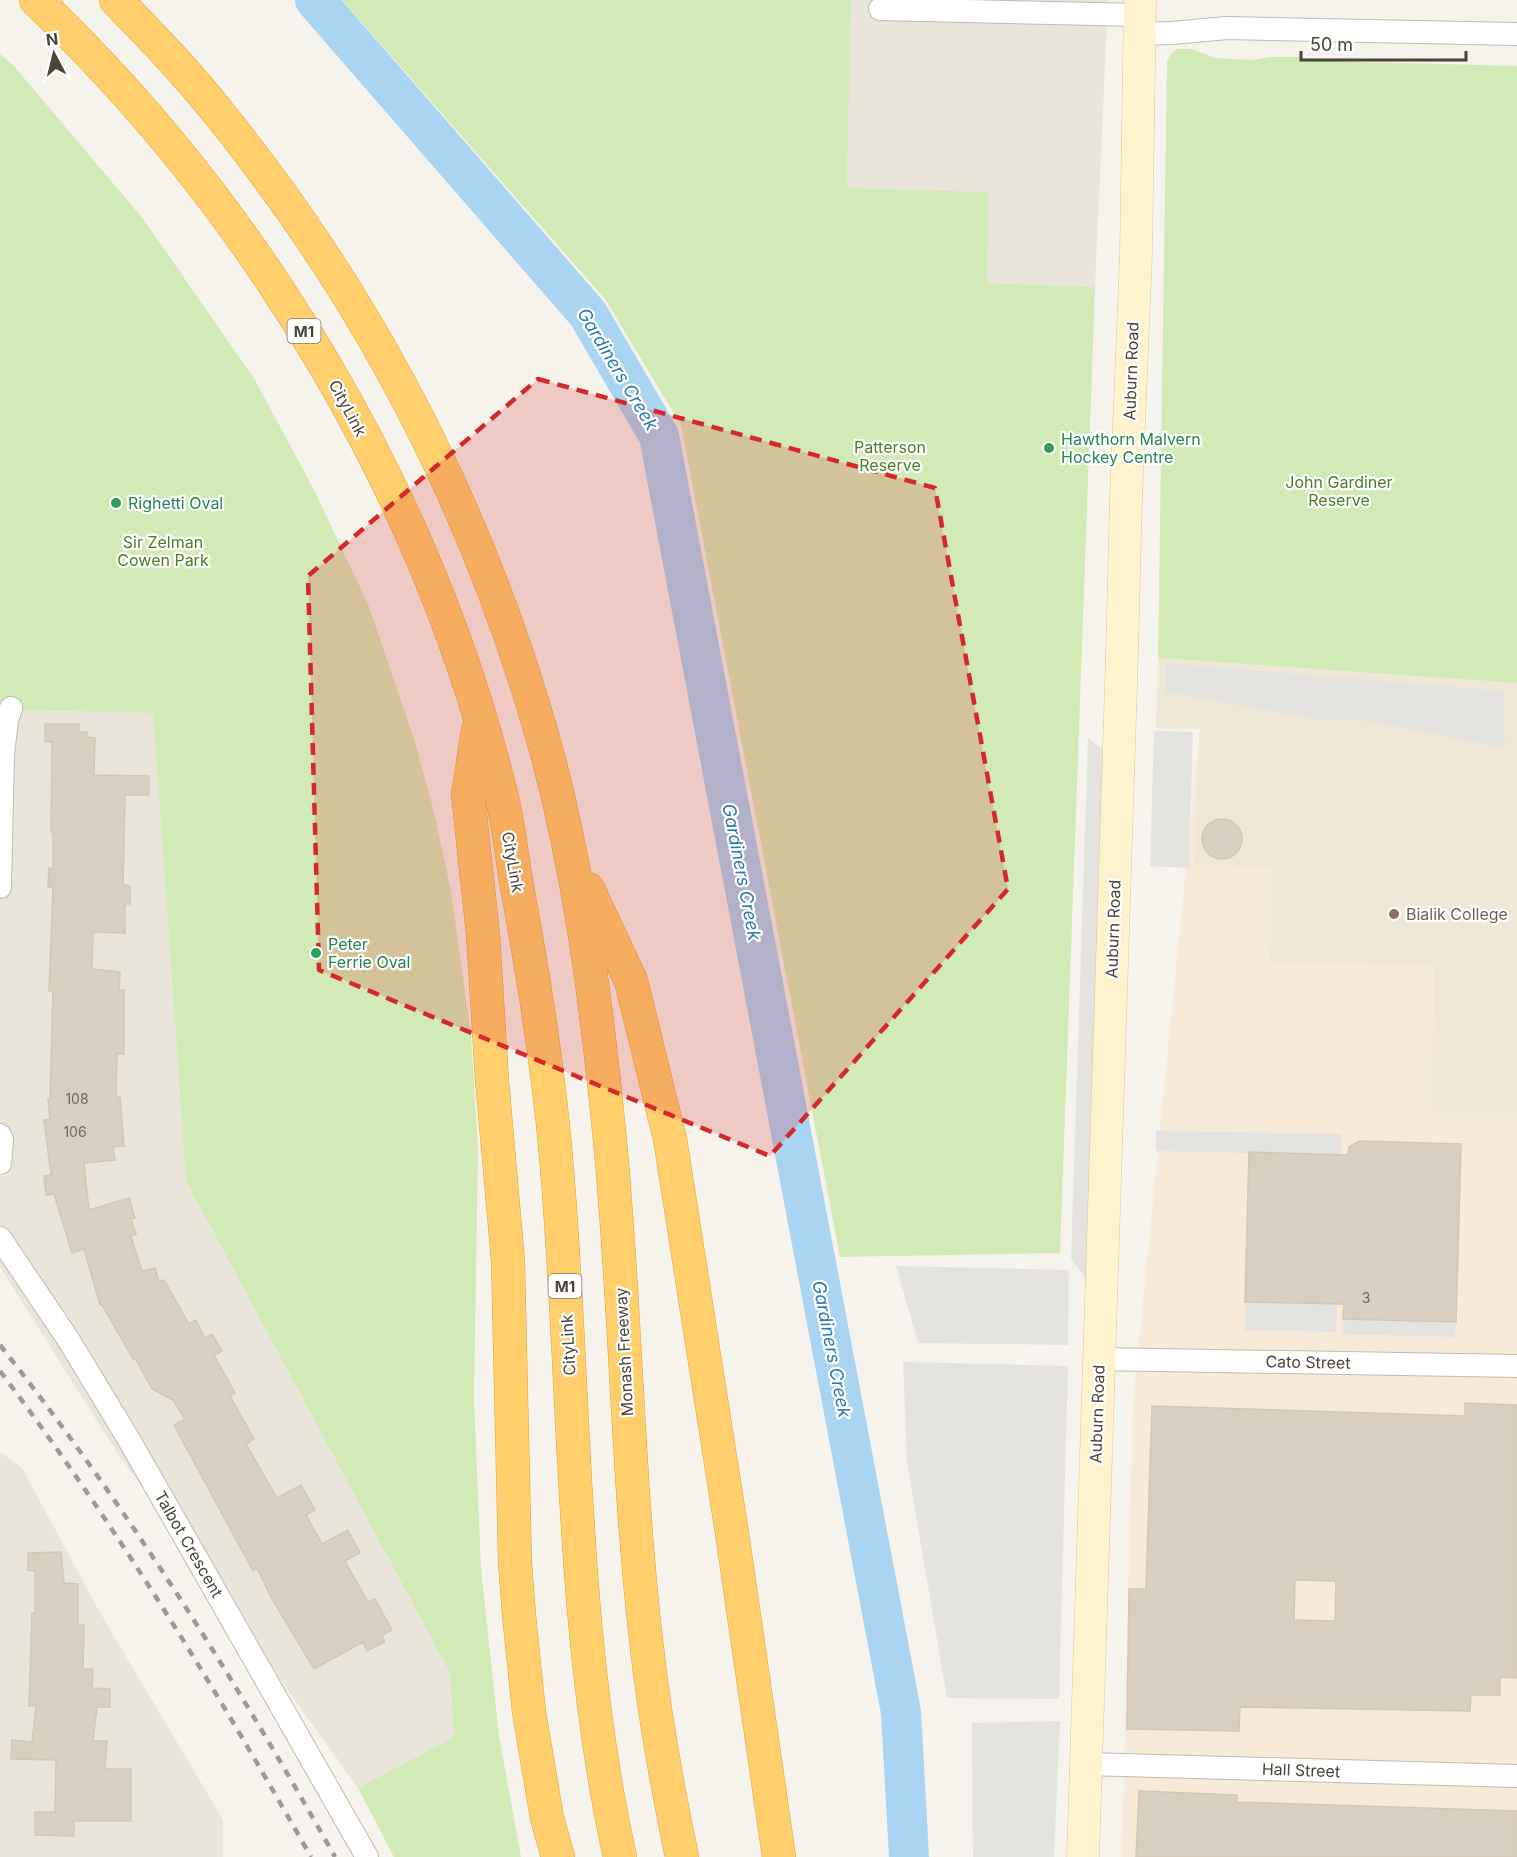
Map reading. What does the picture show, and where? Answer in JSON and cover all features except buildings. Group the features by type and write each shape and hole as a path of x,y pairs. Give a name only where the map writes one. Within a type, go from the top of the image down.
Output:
{"highway":[{"name":"CityLink","path":"36,0 93,57 187,164 243,239 294,315 341,394 383,475 419,551 453,636 503,801 542,1035 555,1146 586,1647 608,1800 620,1857"},
{"path":"116,0 169,54 217,110 271,181 346,290 418,417 452,487 503,612 535,711 569,847 630,981 670,1139 732,1533 778,1857"},
{"path":"479,719 468,795 483,934 492,1080 508,1261 517,1594 529,1712 547,1818 558,1857"},
{"name":"Monash Freeway","path":"569,847 592,991 610,1143 646,1644 682,1857"}],"main road":[{"name":"Auburn Road","path":"1083,1857 1126,498 1136,254 1140,17"}],"street":[{"path":"880,9 1140,17 1227,28 1517,34"},
{"path":"0,887 3,754 6,720 11,708"},
{"path":"0,1135 2,1140 0,1163"},
{"name":"Talbot Crescent","path":"0,1238 68,1339 129,1438 367,1857"},
{"name":"Cato Street","path":"1099,1359 1517,1366"},
{"name":"Hall Street","path":"1086,1764 1517,1776"}],"highlighted area":[{"path":"538,379 935,488 1008,889 770,1156 319,970 308,576"}],"shaded area":[{"path":"851,0 1108,0 1095,287 986,283 988,192 847,188"},
{"name":"Bialik College","path":"1158,658 1517,683 1517,1113 1432,1111 1434,965 1270,962 1272,867 1194,864 1200,729 1156,728"},
{"path":"1166,663 1503,691 1505,748 1369,721 1315,719 1165,692"},
{"path":"0,710 153,713 186,1181 450,1673 454,1737 358,1788 116,1451 0,1267"},
{"path":"1200,729 1272,867 1270,961 1434,965 1432,1111 1517,1113 1517,1857 1122,1857 1133,1402"},
{"path":"1154,731 1193,732 1189,868 1150,866"},
{"path":"1088,738 1104,750 1088,1281 1071,1259"},
{"path":"1156,1131 1342,1134 1341,1155 1156,1151"},
{"path":"896,1266 1069,1270 1068,1345 918,1343"},
{"path":"1245,1302 1337,1304 1336,1332 1245,1330"},
{"path":"1343,1319 1456,1322 1455,1337 1343,1334"},
{"path":"903,1362 1068,1366 1059,1699 947,1698 907,1462"},
{"path":"0,1452 22,1468 98,1609 223,1820 223,1857 0,1857"},
{"path":"1060,1721 1054,1857 973,1857 972,1723"}],"green space":[{"name":"Patterson Reserve","path":"342,0 851,0 847,188 988,192 987,283 1095,287 1060,1253 840,1257 681,425 605,299"},
{"name":"John Gardiner Reserve","path":"1177,49 1192,49 1214,58 1251,60 1270,57 1299,57 1324,61 1517,66 1517,683 1158,658 1167,62 1170,55"},
{"name":"Sir Zelman Cowen Park","path":"0,54 14,66 144,220 255,380 314,490 368,604 415,742 434,812 451,891 471,1035 478,1149 474,1398 481,1569 499,1736 521,1857 394,1857 358,1788 454,1737 450,1673 186,1181 153,713 0,710"}],"waterway":[{"name":"Gardiners Creek","path":"315,0 588,314 659,436 901,1712 909,1857"}],"railway":[{"path":"0,1345 91,1467 177,1594 258,1724 335,1857"},
{"path":"0,1371 43,1429 124,1548 239,1732 311,1857"}],"place":[{"name":"Hawthorn Malvern Hockey Centre","path":"1049,448"},
{"name":"Righetti Oval","path":"116,503"},
{"name":"Bialik College","path":"1394,914"},
{"name":"Peter Ferrie Oval","path":"316,953"}]}
